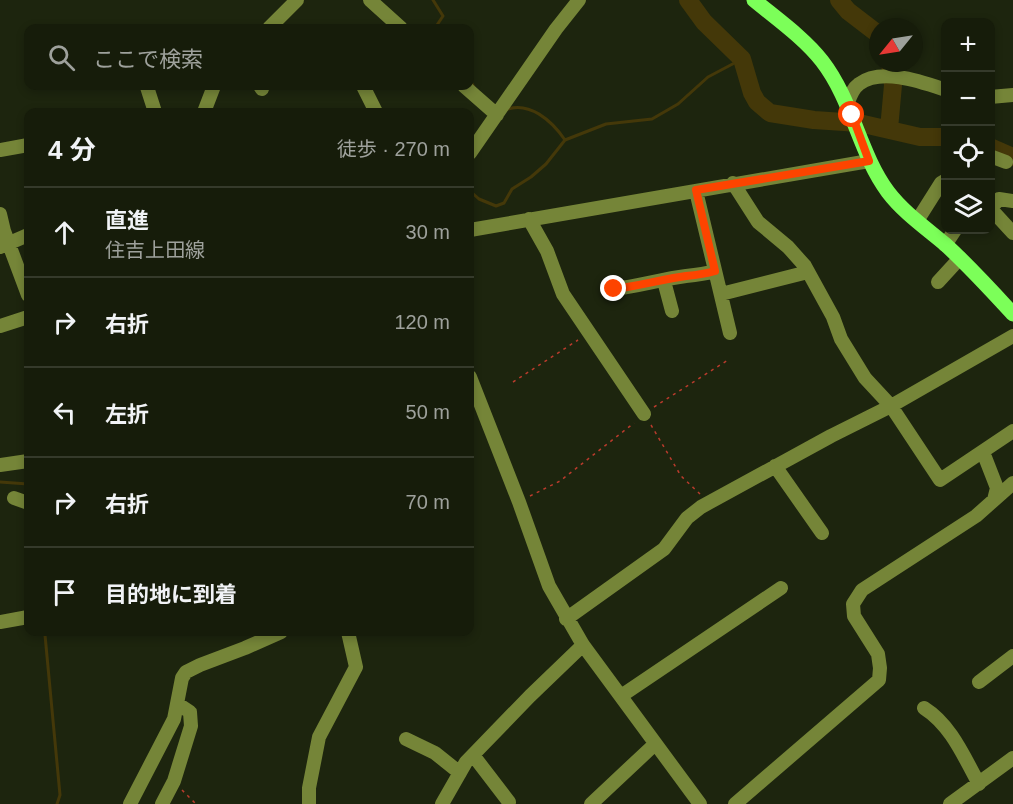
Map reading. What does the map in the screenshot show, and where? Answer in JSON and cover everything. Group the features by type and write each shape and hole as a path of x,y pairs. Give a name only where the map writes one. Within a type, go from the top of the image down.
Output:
{"main road":[{"path":"754,0 823,62 849,110 869,161 889,193 917,221 976,272 1013,314"}],"street":[{"path":"273,24 297,0"},
{"path":"370,0 397,24"},
{"path":"474,147 556,29 579,0"},
{"path":"849,110 857,85 863,82 890,77 917,80 941,89"},
{"path":"148,90 154,108"},
{"path":"206,108 212,90"},
{"path":"366,90 373,108"},
{"path":"469,90 497,115"},
{"path":"995,97 1013,95"},
{"path":"0,150 24,146"},
{"path":"995,158 1006,162"},
{"path":"474,229 869,161"},
{"path":"733,183 758,222 788,247 808,272 833,316 841,339 865,378 891,406 940,480 1013,431"},
{"path":"917,221 941,183"},
{"path":"696,190 730,333"},
{"path":"995,204 999,199 1013,201"},
{"path":"995,213 1013,233"},
{"path":"0,214 4,245 24,287"},
{"path":"529,219 548,251 563,294 644,414"},
{"path":"945,245 952,234"},
{"path":"4,245 24,237"},
{"path":"939,282 960,258"},
{"path":"614,289 715,271"},
{"path":"721,294 808,272"},
{"path":"664,281 672,311"},
{"path":"0,326 24,318"},
{"path":"566,619 664,549 687,518 709,503 891,406 1013,336"},
{"path":"474,387 549,586 566,619 700,804"},
{"path":"983,452 997,488 994,500"},
{"path":"0,464 24,461"},
{"path":"775,466 822,533"},
{"path":"735,804 879,680 878,654 854,616 853,604 862,590 976,516 1013,483"},
{"path":"14,498 24,502"},
{"path":"621,696 781,588"},
{"path":"0,622 24,618"},
{"path":"130,804 174,719 182,678 186,672 272,636"},
{"path":"309,804 309,788 319,737 356,668 349,636"},
{"path":"442,804 473,755 583,645"},
{"path":"979,682 1013,656"},
{"path":"162,804 174,781 192,726 190,712 178,704"},
{"path":"924,708 946,727 980,784"},
{"path":"406,739 435,753 460,773"},
{"path":"591,804 655,744"},
{"path":"473,755 508,802"},
{"path":"950,804 1013,758"}],"path":[{"path":"513,381 589,333"},
{"path":"519,502 560,481 644,414 728,360"},
{"path":"644,414 681,476 709,503"},
{"path":"174,781 196,804"}],"waterway":[{"path":"433,0 443,16 438,24"},
{"path":"688,0 704,22 742,59 752,93 757,102 770,113 814,120 859,123 920,137 941,137"},
{"path":"839,0 848,11 869,27"},
{"path":"474,195 496,206 504,203 512,189 546,164 565,140 606,124 652,119 678,104 708,77 742,59"},
{"path":"889,129 893,85 891,72"},
{"path":"505,110 514,108 531,110 554,126 565,140"},
{"path":"995,149 1013,157"},
{"path":"0,482 24,484"},
{"path":"45,636 60,795 57,804"}],"route":[{"path":"614,289 642,286 715,271 696,190 869,161 852,115"}]}
